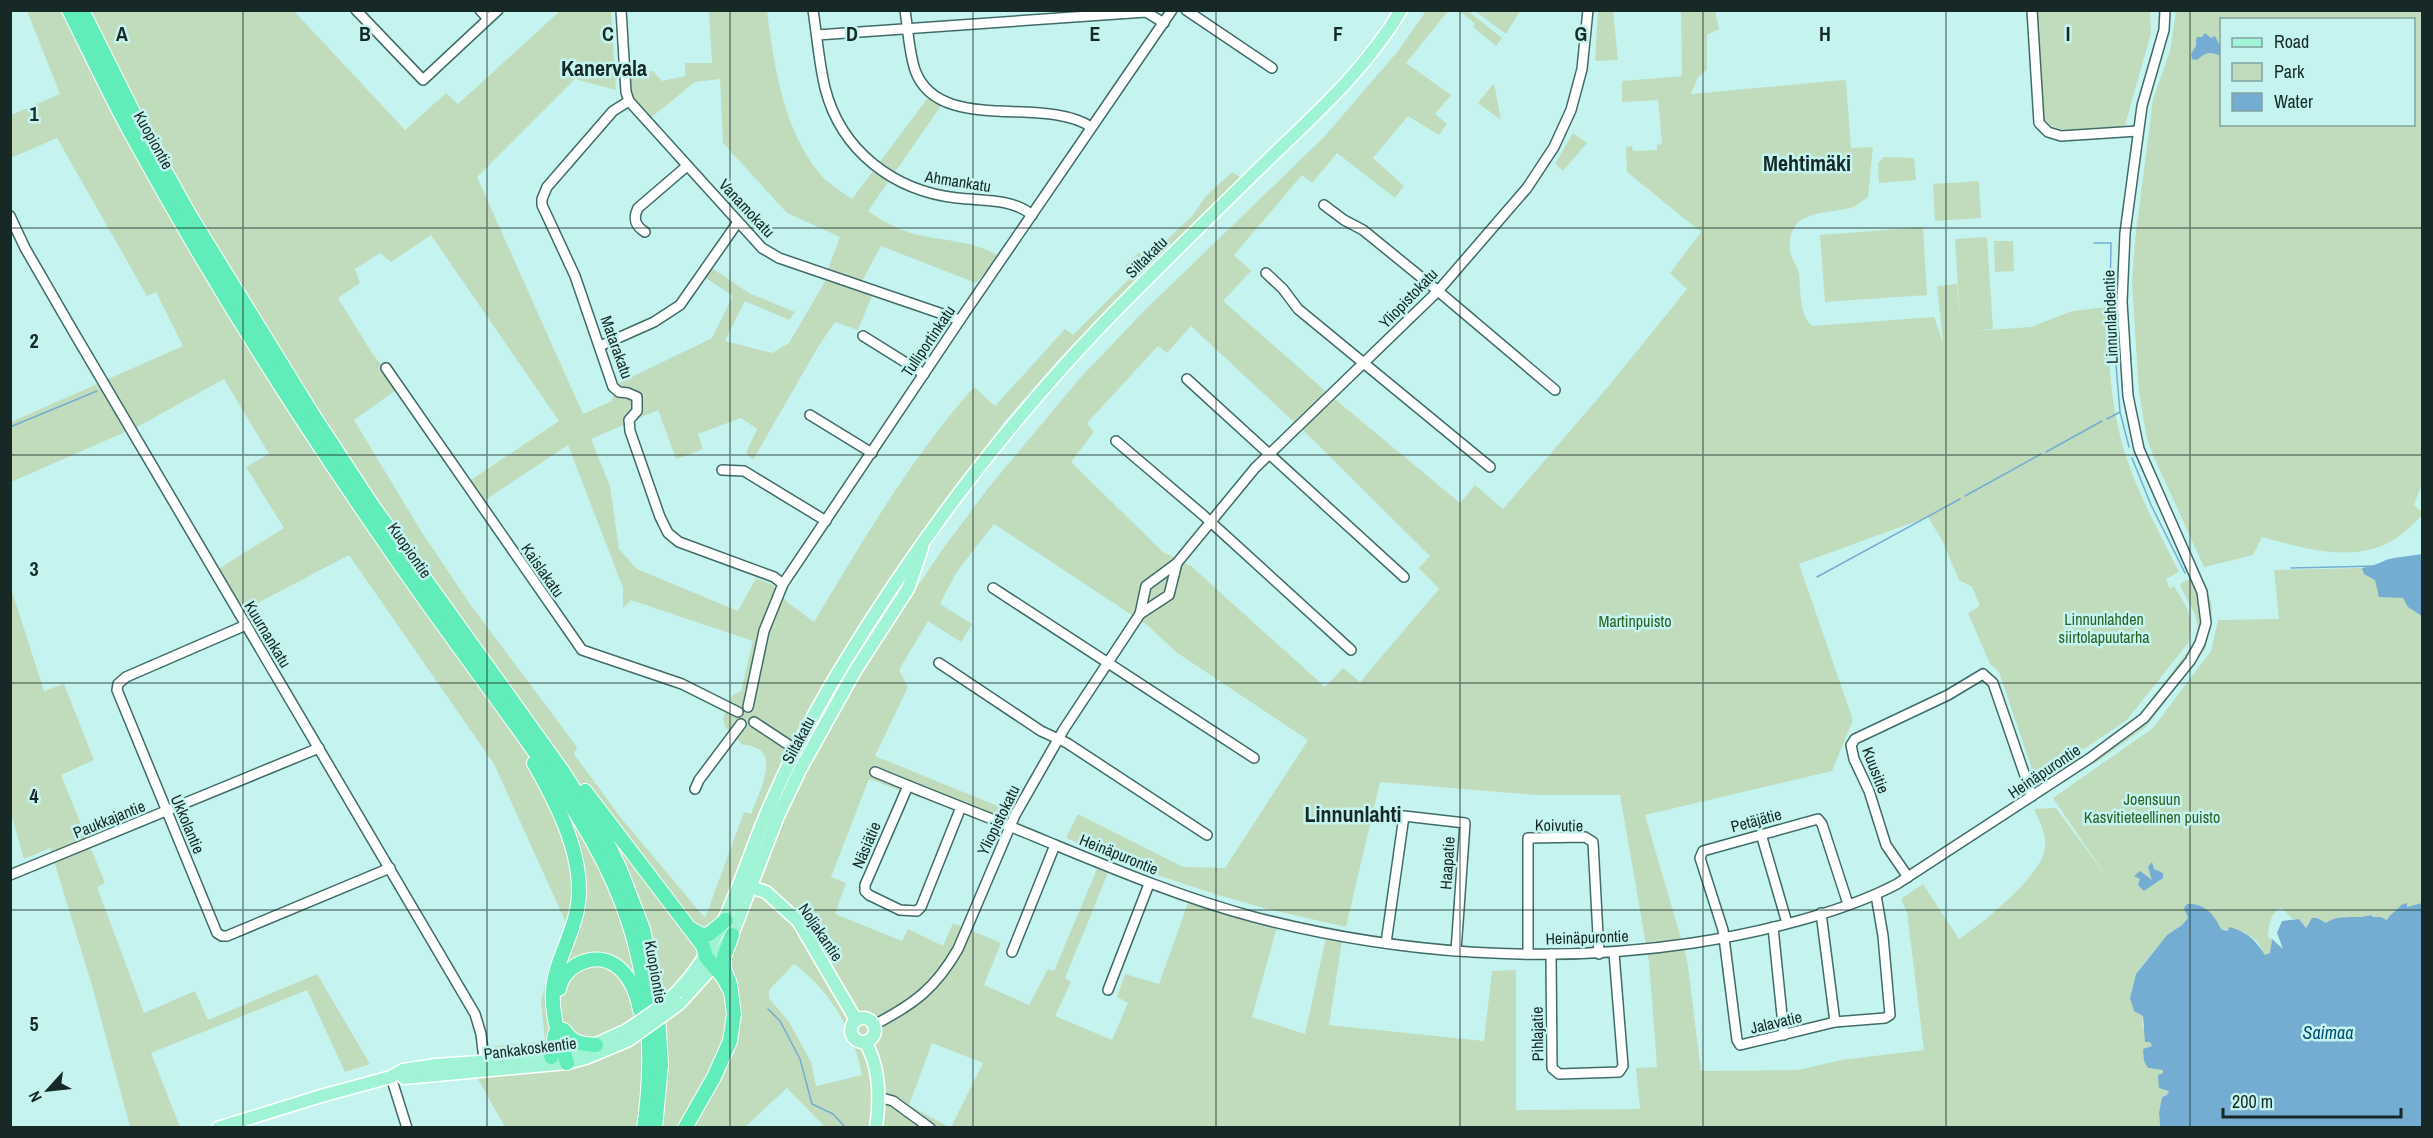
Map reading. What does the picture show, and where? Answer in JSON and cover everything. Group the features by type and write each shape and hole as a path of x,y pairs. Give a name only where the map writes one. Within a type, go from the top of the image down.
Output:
{"highway":[{"name":"Kuopiontie","path":"69,10 131,133 179,219 372,505 540,740 605,837 624,878 643,929 657,997 661,1065 655,1128"},
{"name":"Kuopiontie","path":"82,10 141,128 253,329"},
{"path":"89,10 100,46"},
{"name":"Kuopiontie","path":"266,349 363,511 578,815 614,882 632,932 647,1008 650,1064 644,1128"},
{"path":"506,712 509,725 531,757 560,815 577,867 579,893 574,924 553,989 555,1018 565,1058"},
{"path":"540,740 554,749 703,946 709,961 723,977 731,992"},
{"path":"687,926 702,935 709,934 726,920"},
{"path":"686,1128 714,1077 730,1041 734,1014 730,984 724,969 724,957 732,935"},
{"path":"596,1045 569,1039 558,1009 558,997 563,976 579,963 603,960 615,965 625,974 634,988 640,1008 644,1053 650,1064"},
{"path":"564,1030 565,1058"}],"main road":[{"name":"Siltakatu","path":"709,961 732,935 764,821 795,750 884,598 926,537 975,471 1058,372 1130,296 1331,99 1382,39 1401,10"},
{"name":"Siltakatu","path":"709,961 726,920 807,757 855,671 908,589 926,537"},
{"name":"Noljakantie","path":"745,885 766,892 798,921 856,1020"},
{"name":"Pankakoskentie","path":"218,1128 391,1077 398,1079 485,1066 565,1058 607,1050 662,1006 678,998 709,961"},
{"path":"865,1042 874,1034 874,1025 868,1019 856,1020 852,1027 852,1035 858,1041 865,1042 871,1051 875,1067 878,1097 876,1128"},
{"name":"Pankakoskentie","path":"565,1058 628,1035"}],"street":[{"path":"356,10 423,80 498,10"},
{"path":"480,10 489,19"},
{"path":"621,10 626,92 629,101"},
{"name":"Ahmankatu","path":"813,10 825,90 834,113 848,138 874,165 903,184 921,192 1018,205 1032,215"},
{"path":"906,10 915,71 923,85 934,96 946,103 973,108 1070,116 1091,126"},
{"name":"Tulliportinkatu","path":"748,707 764,631 783,584 1091,126 1172,10"},
{"path":"1186,10 1272,68"},
{"name":"Yliopistokatu","path":"874,1025 902,1010 930,990 944,973 958,949 1009,826 1058,739 1140,614 1146,586 1177,563 1210,521 1270,453 1365,364 1438,291 1527,188 1554,147 1571,110 1579,84 1588,10"},
{"path":"2032,10 2039,123 2048,132 2061,136 2138,131"},
{"name":"Linnunlahdentie","path":"2165,10 2163,30 2146,89 2138,131 2122,267 2128,396 2139,449 2198,582 2206,612"},
{"path":"817,35 1146,12 1164,23"},
{"name":"Vanamokatu","path":"629,101 762,248 779,258 960,320"},
{"name":"Matarakatu","path":"629,101 613,111 547,187 542,205 575,276 613,387 619,392 628,393 637,398 637,411 629,420 630,430 660,517 668,532 679,542 774,577 783,584"},
{"path":"645,232 635,221 634,215 638,208 687,166"},
{"path":"1324,205 1362,230 1555,390"},
{"name":"Kuurnankatu","path":"10,216 13,231 475,1014 481,1034 485,1066"},
{"path":"600,346 654,322 680,305 738,222"},
{"path":"1266,273 1283,289 1298,309 1490,467"},
{"path":"862,336 924,374"},
{"name":"Kaislakatu","path":"386,368 582,650 682,684 738,711"},
{"path":"1187,378 1404,577"},
{"path":"810,415 872,453"},
{"path":"1116,441 1210,521 1351,650"},
{"path":"722,470 744,471 825,521"},
{"name":"Yliopistokatu","path":"1140,614 1169,596 1177,563"},
{"path":"993,588 1254,758"},
{"name":"Heinäpurontie","path":"875,772 1149,884 1254,917 1386,943 1456,951 1528,954 1614,953 1725,938 1773,927 1876,895 1908,877 2113,743 2144,718 2195,652 2205,630 2206,612"},
{"name":"Ukkolantie","path":"246,625 126,677 118,684 119,695 217,933 222,936 390,868"},
{"path":"939,663 1041,731 1058,739 1207,835"},
{"name":"Kuusitie","path":"1908,877 1886,845 1869,791 1854,759 1851,745 1855,739 1948,695 1983,674 1993,683 2032,796"},
{"path":"742,707 748,707 754,711 754,722 749,725 741,724 737,720 738,711 742,707"},
{"path":"754,722 807,757"},
{"path":"695,789 699,780 741,724"},
{"name":"Paukkajantie","path":"10,875 319,748"},
{"name":"Näsiätie","path":"908,786 865,885 865,891 869,895 900,910 916,911 921,907 961,807"},
{"name":"Haapatie","path":"1386,943 1404,816 1465,823 1456,951"},
{"name":"Petäjätie","path":"1725,938 1700,858 1703,851 1761,834 1818,819 1822,824 1848,904"},
{"path":"1761,834 1787,923"},
{"name":"Koivutie","path":"1528,954 1528,838 1585,837 1593,842 1599,954"},
{"path":"1011,952 1055,845"},
{"path":"1108,990 1149,884"},
{"name":"Jalavatie","path":"1725,938 1737,1040 1740,1045 1835,1022 1885,1018 1890,1015 1883,936 1876,895"},
{"path":"1821,913 1835,1022"},
{"path":"1773,927 1784,1035"},
{"name":"Pihlajatie","path":"1551,954 1552,1068 1559,1074 1619,1072 1623,1066 1614,953"},
{"path":"391,1077 406,1128"},
{"path":"878,1097 893,1101 930,1128"}],"green space":[{"path":"27,11 294,11 405,130 446,93 458,104 560,11 611,11 616,90 575,79 477,177 583,414 612,401 615,385 712,338 733,296 703,276 709,266 749,293 795,312 789,320 745,301 725,341 772,353 789,343 826,280 872,296 858,330 835,322 818,347 753,460 746,453 757,429 741,418 698,434 703,449 676,459 658,410 591,439 610,486 619,549 637,569 738,611 756,578 773,585 787,602 814,622 869,531 909,471 974,387 995,406 1065,329 1073,335 1129,279 1124,267 1138,253 1148,258 1193,215 1206,196 1232,172 1242,178 1061,357 1005,421 922,532 853,638 862,639 868,660 942,550 989,487 1080,378 1146,309 1324,137 1398,51 1426,11 1448,11 1406,63 1451,95 1435,114 1447,124 1439,135 1408,116 1373,158 1404,186 1395,198 1337,153 1312,183 1302,175 1234,255 1251,271 1223,301 1330,395 1460,503 1475,485 1503,509 1612,382 1687,289 1670,273 1701,232 1627,172 1626,147 1632,146 1633,151 1657,150 1657,145 1662,144 1658,100 1622,102 1622,81 1682,76 1681,11 1715,11 1719,29 1707,35 1707,70 1698,77 1691,94 1843,80 1846,81 1851,148 1873,147 1868,197 1852,207 1808,216 1794,227 1790,252 1798,271 1803,309 1812,326 1934,317 1943,342 1937,286 1957,284 1960,322 1955,239 1987,237 1993,329 1974,331 2031,327 2072,311 2106,307 2113,397 2123,446 2144,501 2179,572 2166,579 2170,589 2174,586 2186,607 2191,626 2188,643 2127,720 2036,781 1999,672 1990,664 1968,613 1980,606 1972,587 1959,580 1943,542 1928,517 1799,564 1853,720 1832,771 1645,815 1687,959 1701,1071 1798,1070 1841,1060 1924,1050 1907,912 1901,899 1923,884 1959,939 2017,891 2042,858 2045,839 2034,809 2056,808 2106,876 2053,798 2153,728 2211,651 2218,620 2279,619 2274,570 2362,568 2374,574 2422,585 2422,903 2398,910 2387,920 2371,915 2342,918 2326,923 2309,922 2306,928 2299,919 2293,919 2282,908 2271,920 2268,937 2272,939 2270,953 2265,956 2257,941 2244,932 2221,929 2208,911 2193,904 2187,904 2188,918 2167,935 2143,964 2136,974 2130,997 2143,1016 2142,1026 2152,1046 2148,1068 2163,1070 2169,1091 2162,1097 2159,1113 2160,1126 2164,1127 951,1127 983,1063 932,1043 909,1105 949,1127 825,1127 787,1088 745,1127 505,1127 476,1076 491,1075 494,1046 545,1041 541,1000 567,925 494,764 349,555 239,613 215,571 284,528 246,467 269,454 224,379 139,426 11,482 11,422 183,346 156,292 147,296 57,138 11,158 11,115 60,94","holes":["431,235 559,421 465,484 479,504 568,445 623,588 623,608 631,600 753,641 741,691 733,695 725,712 724,723 729,732 743,745 756,748 763,753 766,772 751,814 744,812 705,918 621,818 574,754 577,747 470,604 421,531 354,420 399,388 372,353 338,298 360,283 355,269 380,253 391,262","1191,326 1309,436 1430,556 1419,568 1439,589 1360,682 1343,668 1325,687 1191,566 1163,552 1071,462 1094,432 1087,423 1158,346 1167,353","994,524 1147,625 1176,652 1308,740 1225,868 1183,867 1078,814 1066,838 1130,866 1263,908 1346,927 1380,782 1536,795 1620,795 1649,962 1657,1067 1636,1068 1640,1109 1516,1110 1516,970 1492,971 1484,1041 1329,1025 1342,941 1326,937 1305,1034 1252,1017 1277,927 1188,903 1159,984 1125,974 1117,997 1128,1003 1112,1040 1055,1016 1071,982 1065,978 1108,873 1097,869 1054,971 1048,969 1029,1005 984,985 1001,943 953,923 943,946 908,929 902,941 835,914 846,883 831,877 869,779 993,825 1000,807 875,756 908,687 899,670 928,621 961,642 972,624 940,604 956,573","794,964 807,974 829,999 846,1027 862,1075 816,1086 811,1062 789,1022 769,998 769,990"]},
{"path":"709,11 767,11 782,95 797,136 819,173 830,184 852,199 930,95 943,103 868,211 911,233 970,244 999,256 976,283 881,246 861,283 827,272 840,237 787,213 723,143 720,79 695,82 648,120 633,99 627,73 653,71 662,81 685,76 685,63 712,63"},
{"path":"1460,11 1468,11 1502,38 1496,46 1473,27 1475,24"},
{"path":"1475,11 1520,11 1506,34"},
{"path":"1598,11 1613,11 1618,60 1595,61"},
{"path":"2037,11 2150,11 2151,33 2124,129 2067,131 2043,123"},
{"path":"2176,11 2422,11 2422,484 2414,505 2422,512 2422,515 2401,535 2382,546 2349,552 2331,552 2313,550 2262,537 2253,555 2204,567 2147,439 2139,393 2132,283 2135,240 2153,99 2170,51"},
{"path":"1494,83 1501,120 1478,103"},
{"path":"1573,133 1587,143 1563,171 1555,164"},
{"path":"1883,157 1914,158 1916,180 1879,183 1878,164"},
{"path":"1979,181 1981,218 1935,221 1933,184"},
{"path":"1923,227 1927,295 1825,302 1820,235"},
{"path":"1994,241 2013,241 2014,271 1995,272"},
{"path":"2192,578 2202,611 2202,625 2198,640 2174,677 2154,702 2136,722 2113,739 2112,736 2139,715 2194,643 2198,627 2195,614 2180,586 2181,583"},
{"path":"2206,584 2212,606 2212,621 2205,650 2147,726 2094,764 2094,759 2129,736 2148,719 2168,697 2198,656 2209,627 2204,587"},
{"path":"10,585 44,691 64,684 94,760 61,775 105,883 97,887 144,1013 195,991 208,1020 317,974 370,1064 345,1072 307,990 151,1053 180,1127 130,1127 93,989 50,848 24,859 11,814"}],"water":[{"path":"2205,33 2211,38 2215,36 2220,46 2220,56 2208,53 2197,60 2192,59 2191,54 2196,46 2197,37 2202,37"},
{"path":"2422,554 2422,616 2408,607 2403,598 2379,597 2375,580 2364,574 2362,568 2390,559"},
{"path":"2152,862 2154,869 2163,873 2163,878 2144,891 2138,885 2140,879 2134,876 2140,871 2152,880 2148,867"},
{"name":"Saimaa","path":"2407,903 2407,907 2422,903 2422,1127 2160,1126 2159,1113 2162,1097 2169,1091 2159,1088 2158,1075 2163,1073 2163,1070 2148,1068 2144,1061 2143,1049 2152,1046 2150,1042 2145,1042 2143,1016 2134,1011 2130,998 2136,974 2167,935 2188,918 2184,908 2187,904 2199,905 2208,910 2221,929 2227,931 2230,927 2247,935 2255,941 2265,955 2270,953 2272,939 2283,949 2277,933 2282,921 2299,919 2306,928 2312,918 2326,923 2336,918 2371,915 2387,920 2401,905"}],"waterway":[{"path":"2094,243 2111,243 2110,297"},
{"path":"2111,307 2120,412"},
{"path":"10,427 97,391"},
{"path":"2107,419 2120,412 2129,447"},
{"path":"2046,452 2102,421"},
{"path":"1965,496 2041,454"},
{"path":"2132,458 2151,505 2185,573"},
{"path":"1817,577 1960,499"},
{"path":"2291,568 2377,566"},
{"path":"768,1009 780,1021 800,1059 812,1104 833,1114 846,1128"}],"district":[{"name":"Kanervala","path":"604,68"},
{"name":"Mehtimäki","path":"1807,163"},
{"name":"Linnunlahti","path":"1353,814"}],"park label":[{"name":"Martinpuisto","path":"1635,621"},
{"name":"Linnunlahden siirtolapuutarha","path":"2104,628"},
{"name":"Joensuun Kasvitieteellinen puisto","path":"2152,808"}]}
